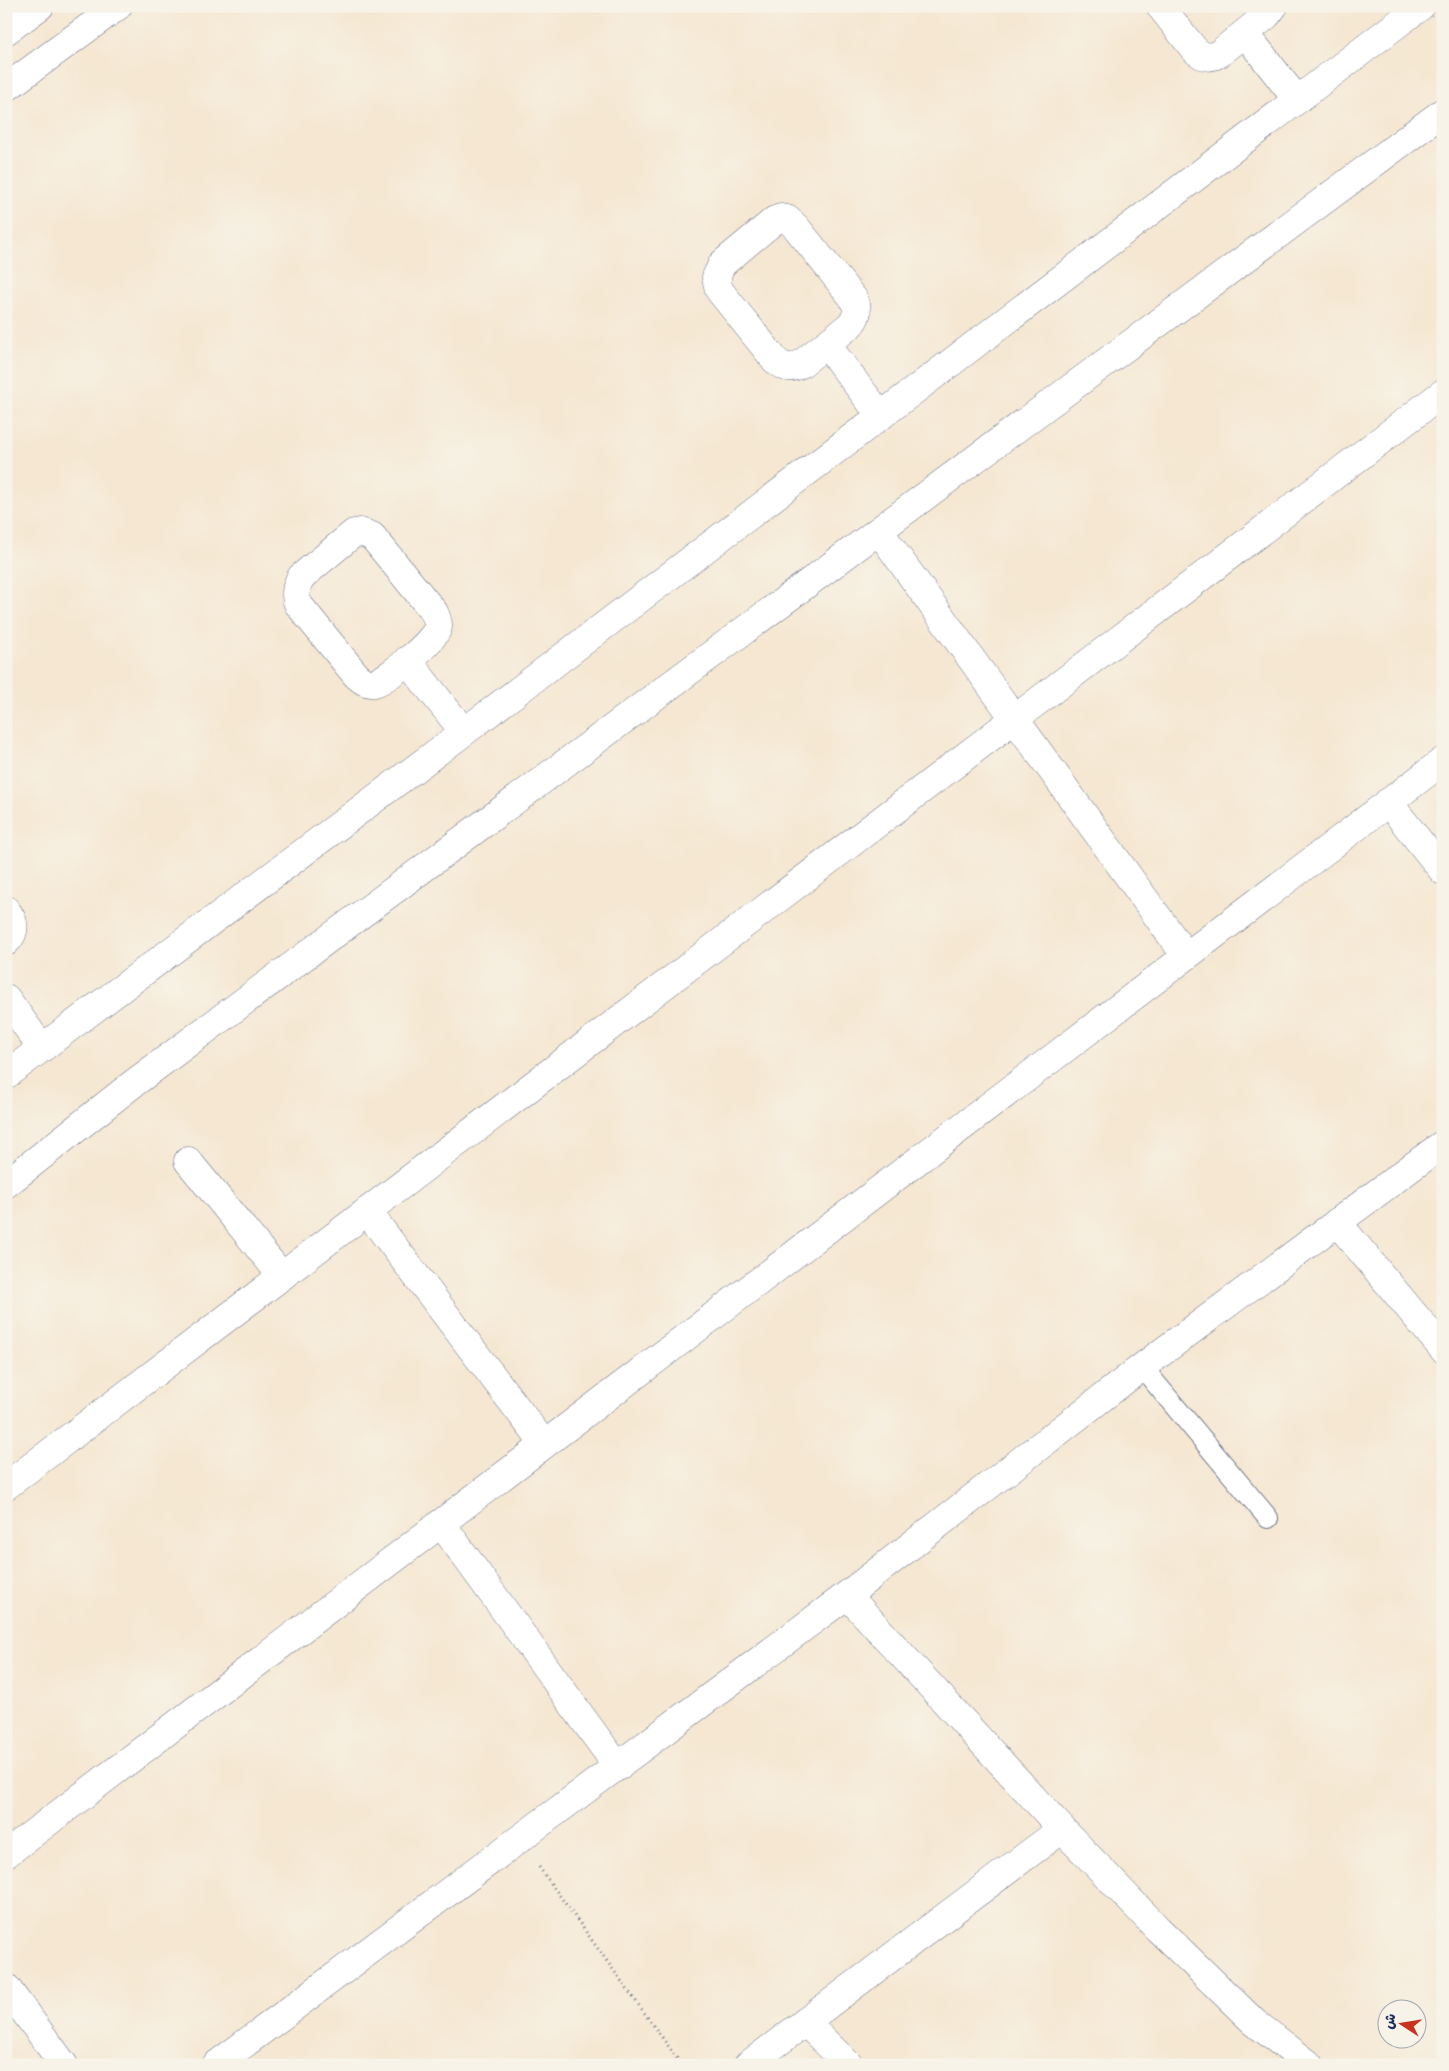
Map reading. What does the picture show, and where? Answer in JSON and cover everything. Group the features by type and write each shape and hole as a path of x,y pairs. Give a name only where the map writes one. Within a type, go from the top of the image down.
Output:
{"street":[{"path":"6,31 40,6"},
{"path":"6,88 118,6"},
{"path":"1160,6 1194,49 1206,57 1214,56 1245,33 1267,15 1274,6"},
{"path":"6,1075 464,732 1421,6"},
{"path":"1245,33 1297,100"},
{"path":"6,1184 142,1077 1443,112"},
{"path":"787,219 792,223 856,305 857,313 854,320 826,344 795,367 787,368 781,366 719,290 716,277 722,264 775,220 787,219"},
{"path":"826,344 881,416"},
{"path":"6,1486 1443,394"},
{"path":"879,531 1186,956"},
{"path":"360,532 372,536 438,620 436,635 407,660 376,682 369,683 362,680 298,604 296,591 301,578 354,533 360,532"},
{"path":"407,660 464,732"},
{"path":"6,1854 1443,761"},
{"path":"1388,802 1443,871"},
{"path":"6,910 14,921 12,937 6,942"},
{"path":"6,998 42,1048"},
{"path":"216,2065 618,1767 847,1595 1142,1367 1443,1144"},
{"path":"188,1161 282,1276"},
{"path":"367,1211 544,1444"},
{"path":"1337,1222 1443,1349"},
{"path":"441,1523 618,1767"},
{"path":"847,1595 1062,1829 1158,1928 1254,2022 1310,2065"},
{"path":"748,2065 1062,1829"},
{"path":"6,1987 64,2065"},
{"path":"805,2022 849,2065"}],"lane":[{"path":"1142,1367 1268,1518"}],"path":[{"path":"520,1840 682,2065"}]}
